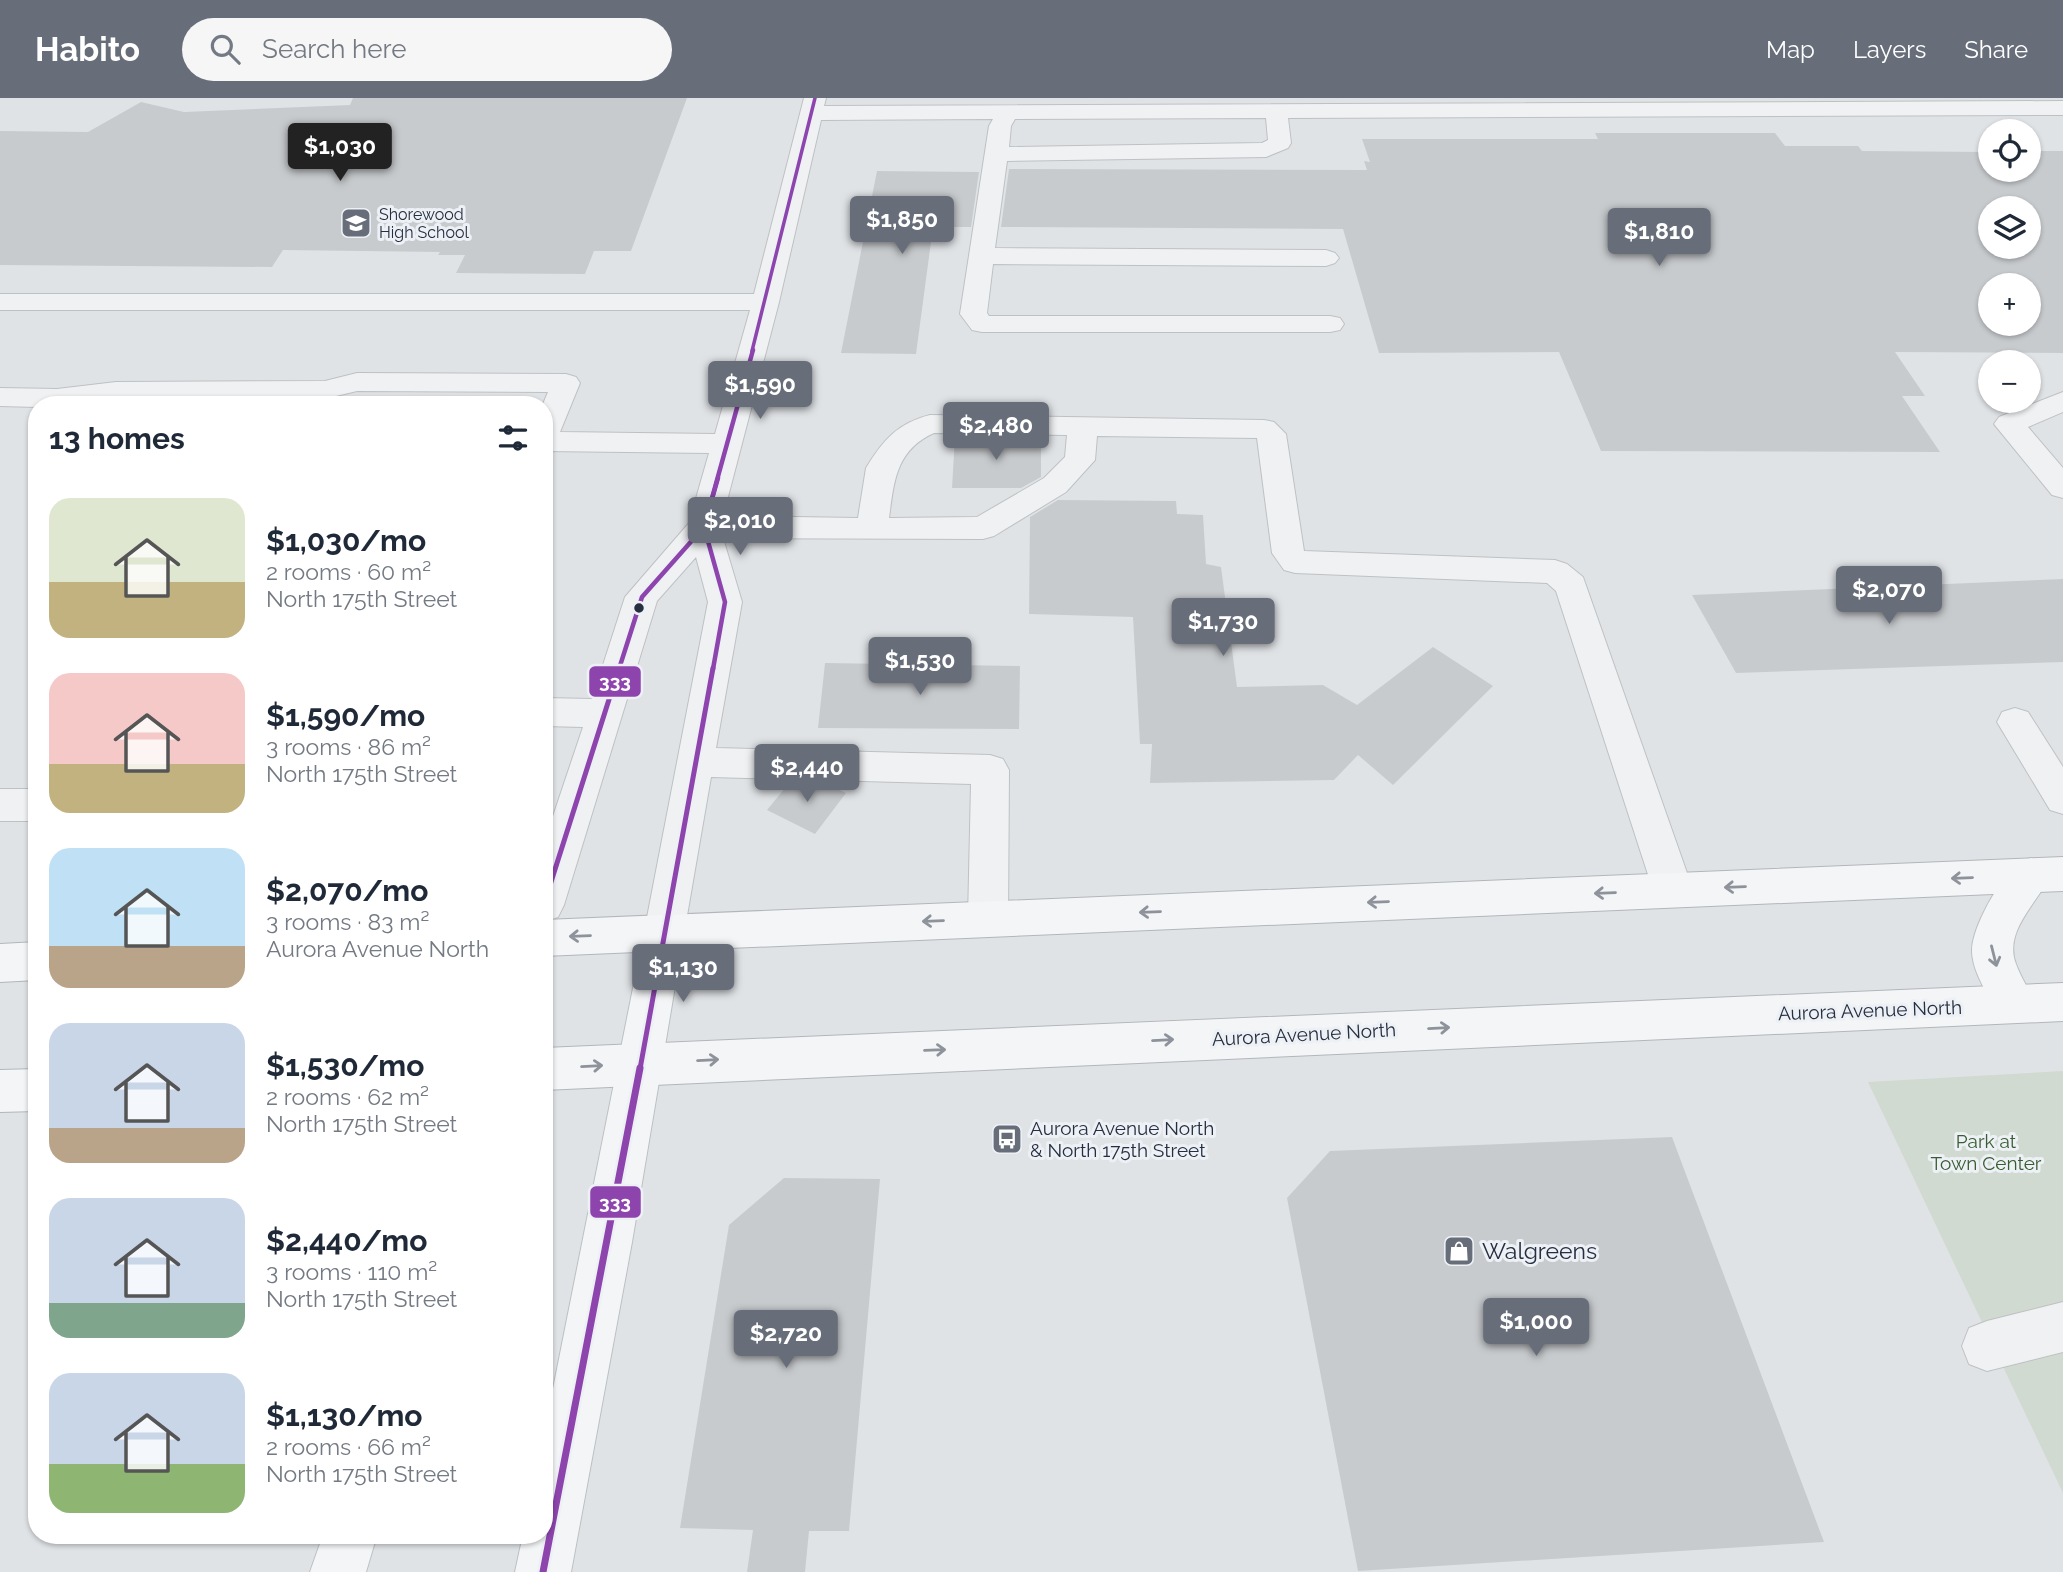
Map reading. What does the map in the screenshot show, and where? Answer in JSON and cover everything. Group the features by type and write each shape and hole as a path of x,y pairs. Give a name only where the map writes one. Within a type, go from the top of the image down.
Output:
{"main road":[{"path":"553,938 2047,874"},
{"path":"2015,1004 1994,962 1991,945 1995,931 2047,874"},
{"path":"553,1520 664,933"},
{"path":"0,963 28,961"},
{"name":"Aurora Avenue North","path":"553,1068 2063,1002"},
{"path":"0,1091 28,1090"},
{"path":"338,1572 347,1544"},
{"path":"543,1572 548,1544"}],"street":[{"path":"2056,98 2063,107"},
{"path":"553,877 642,597 704,527 766,302 813,105 1002,107 1775,104 2063,107"},
{"path":"996,153 1266,150 1280,143 1267,106"},
{"path":"1002,107 973,314 982,324 1329,324"},
{"path":"981,256 1326,258"},
{"path":"0,302 766,302"},
{"path":"324,396 357,382 566,383 553,416"},
{"path":"74,396 116,391 288,396"},
{"path":"0,397 28,397"},
{"path":"2063,401 2009,424 2063,488"},
{"path":"872,529 881,468 909,433 930,424 1264,429 1271,433 1289,553 1296,562 1555,572 1571,584 1673,890"},
{"path":"704,527 984,528 1055,485 1080,460 1083,426"},
{"path":"553,438 728,444"},
{"path":"664,933 725,601 704,527"},
{"path":"553,712 605,713"},
{"path":"2015,722 2063,799"},
{"path":"695,762 990,770 988,919"},
{"path":"0,805 28,804"},
{"path":"1987,1346 2063,1327"}],"green space":[{"name":"Park at Town Center","path":"2063,1071 2063,1493 1868,1082"}],"building":[{"path":"353,98 687,98 631,251 594,251 585,274 456,273 465,255 438,255 440,252 283,250 272,267 0,265 0,131 88,132 141,102 184,112 350,105"},
{"path":"1595,133 1775,133 1785,146 1858,146 1862,151 1978,152 1978,182 2041,182 2041,151 2063,151 2063,353 2041,353 2041,350 1895,352 1925,396 1902,396 1940,452 1601,451 1559,352 1379,353 1343,229 1001,227 1009,169 1367,170 1364,161 1370,162 1362,139 1598,139"},
{"path":"877,171 979,172 971,227 933,227 916,354 841,353"},
{"path":"955,436 1041,437 1041,477 1021,488 952,488"},
{"path":"1058,500 1176,501 1177,514 1203,515 1206,564 1221,567 1237,687 1323,685 1357,705 1433,647 1493,686 1393,785 1358,755 1334,780 1150,783 1152,744 1140,744 1133,617 1029,614 1030,517"},
{"path":"2063,579 2063,662 1736,673 1692,595"},
{"path":"825,663 1020,666 1019,729 818,728"},
{"path":"790,782 824,783 846,793 815,834 767,810"},
{"path":"1672,1137 1824,1542 1358,1571 1287,1198 1330,1151"},
{"path":"784,1178 880,1179 849,1531 809,1531 805,1572 747,1572 753,1530 680,1528 729,1225"}],"transit line":[{"name":"333","path":"553,1521 608,1242 725,602 704,527 762,317 815,98"},
{"name":"333","path":"553,876 642,597 704,527 718,478"},
{"name":"333","path":"543,1572 549,1544"}],"place":[{"name":"Shorewood High School","path":"356,223"},
{"name":"Aurora Avenue North & North 175th Street","path":"1007,1139"},
{"name":"Walgreens","path":"1459,1251"}]}
